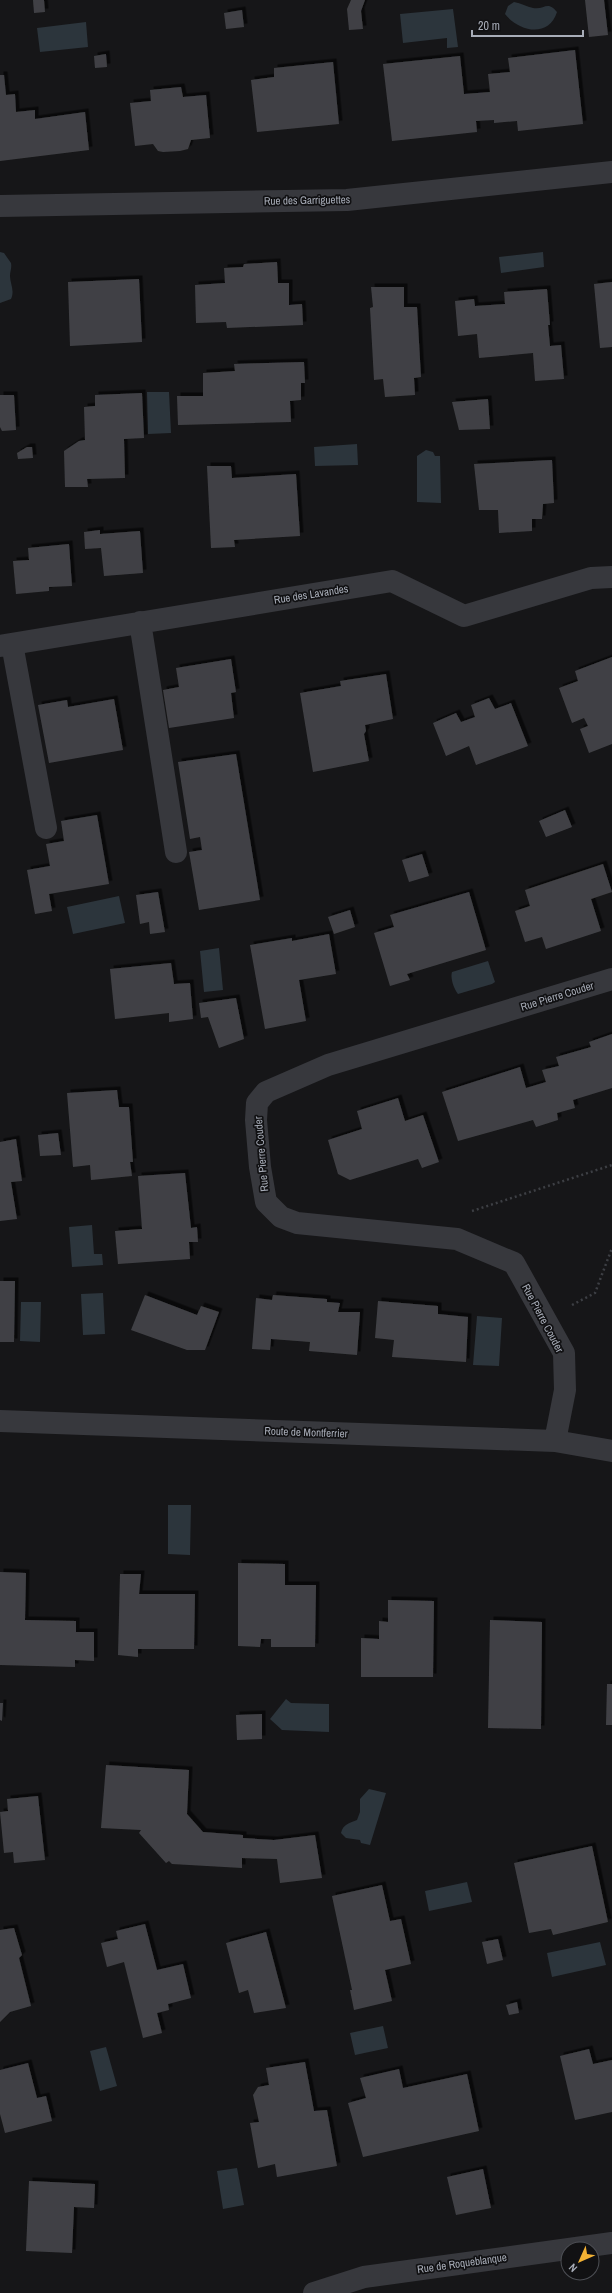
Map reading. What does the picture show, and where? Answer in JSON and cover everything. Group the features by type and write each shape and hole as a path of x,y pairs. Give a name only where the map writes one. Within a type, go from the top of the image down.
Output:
{"street":[{"name":"Rue des Garriguettes","path":"0,206 347,200 612,172"},
{"name":"Rue des Lavandes","path":"6,645 392,581 464,616 591,578 612,577"},
{"path":"140,622 176,852"},
{"path":"6,645 46,828"},
{"name":"Rue Pierre Couder","path":"555,1441 565,1390 564,1353 514,1263 457,1239 297,1223 281,1217 266,1202 260,1167 256,1120 257,1103 266,1092 328,1065 612,979"},
{"name":"Route de Montferrier","path":"0,1421 555,1441 612,1450"},
{"name":"Rue de Roqueblanque","path":"314,2293 364,2277 612,2243"}],"path":[{"path":"457,1239 471,1212 612,1165"},
{"path":"545,1319 595,1293 612,1248"}],"shaded area":[{"path":"514,2 533,8 548,6 554,8 557,12 553,20 547,26 541,29 533,30 518,25 505,14 508,6"},
{"path":"453,9 458,47 447,48 447,38 403,43 400,14"},
{"path":"86,22 88,47 40,52 37,28"},
{"path":"0,252 4,253 11,263 10,279 13,293 11,299 0,303"},
{"path":"543,252 544,267 501,273 499,257"},
{"path":"147,392 169,392 171,433 148,434"},
{"path":"357,444 358,465 315,466 314,447"},
{"path":"426,450 433,452 435,456 440,456 441,503 417,502 417,456"},
{"path":"119,896 125,923 73,934 67,907"},
{"path":"219,948 223,990 204,992 200,951"},
{"path":"488,961 495,982 458,994 453,983 452,972"},
{"path":"92,1225 94,1254 102,1254 103,1265 72,1267 69,1227"},
{"path":"103,1293 105,1334 83,1335 81,1294"},
{"path":"21,1302 41,1302 40,1342 20,1341"},
{"path":"477,1316 502,1318 499,1366 473,1365"},
{"path":"168,1505 191,1505 190,1555 168,1554"},
{"path":"286,1699 291,1703 329,1704 329,1732 282,1730 270,1719"},
{"path":"369,1789 386,1793 370,1845 361,1843 360,1840 346,1838 341,1833 345,1826 357,1820 360,1812 360,1799"},
{"path":"467,1882 472,1902 429,1911 425,1891"},
{"path":"600,1942 606,1965 552,1977 547,1953"},
{"path":"383,2026 388,2048 355,2055 350,2033"},
{"path":"106,2047 117,2086 100,2091 90,2051"},
{"path":"237,2168 244,2205 223,2209 217,2171"}],"building":[{"path":"33,0 44,0 45,12 34,13"},
{"path":"351,0 365,0 361,11 363,29 349,30 347,9"},
{"path":"585,0 604,0 608,35 589,37"},
{"path":"242,10 244,27 226,29 224,13"},
{"path":"575,50 583,124 518,131 517,121 494,123 494,120 476,121 477,132 392,141 383,64 460,56 464,94 490,92 488,74 510,72 508,58"},
{"path":"106,54 107,67 95,68 94,56"},
{"path":"333,62 339,124 257,132 251,80 274,77 274,68"},
{"path":"0,75 4,75 6,95 15,94 16,112 35,110 35,119 85,112 89,150 0,161"},
{"path":"181,87 183,97 206,95 210,138 191,140 188,149 180,151 158,151 153,144 135,146 130,103 151,101 150,90"},
{"path":"277,262 278,283 289,283 289,305 302,304 303,325 227,328 226,322 196,323 195,285 225,283 224,268 243,267 244,264"},
{"path":"139,279 142,342 70,346 68,282"},
{"path":"612,282 612,347 600,348 594,284"},
{"path":"371,287 404,287 404,307 417,307 421,377 414,378 415,395 385,397 383,379 374,380 370,308 373,307"},
{"path":"547,289 550,346 561,345 564,379 535,381 533,353 479,358 477,334 458,336 455,301 474,299 475,306 505,304 504,292"},
{"path":"304,362 305,383 301,383 301,400 290,401 291,422 178,425 177,396 203,396 203,373 235,371 234,364"},
{"path":"142,393 144,438 124,439 125,478 87,479 88,487 65,487 64,451 79,441 85,440 84,407 95,406 95,395"},
{"path":"0,395 14,395 16,430 2,431 0,427"},
{"path":"488,399 490,429 459,430 452,402"},
{"path":"27,447 32,447 33,458 18,459 17,453"},
{"path":"552,460 554,503 543,504 542,519 532,519 532,531 499,533 498,510 479,510 474,464"},
{"path":"207,466 231,466 232,478 296,474 300,536 234,540 235,547 211,548"},
{"path":"100,530 100,534 140,531 143,573 104,576 101,548 85,549 84,532"},
{"path":"69,544 72,586 49,587 49,591 16,594 13,561 29,560 28,548"},
{"path":"612,657 612,744 589,753 580,729 588,726 584,718 572,723 559,688 578,681 575,671"},
{"path":"231,659 236,692 231,693 234,718 169,728 163,690 179,687 176,668"},
{"path":"386,674 393,719 365,725 366,731 364,734 369,761 313,772 300,693 341,686 340,681"},
{"path":"489,698 495,709 511,703 528,746 476,765 469,746 446,756 433,723 456,713 461,722 475,717 471,705"},
{"path":"114,699 123,750 49,763 38,705 67,700 68,707"},
{"path":"236,754 260,900 199,910 189,852 202,850 200,837 190,839 178,762"},
{"path":"565,810 572,827 546,837 539,821"},
{"path":"97,815 109,884 49,894 52,911 35,914 27,870 50,866 46,844 64,841 61,821"},
{"path":"422,854 429,876 409,882 402,860"},
{"path":"603,864 612,892 591,899 601,931 546,949 542,937 525,942 515,911 530,906 525,890"},
{"path":"158,892 165,932 150,934 149,922 140,924 136,895"},
{"path":"469,892 486,950 407,974 410,980 390,986 374,933 394,927 390,915"},
{"path":"350,910 355,927 334,934 328,917"},
{"path":"329,934 336,974 299,980 306,1021 265,1029 250,945 292,938 292,941"},
{"path":"171,963 174,984 190,983 193,1019 169,1022 169,1013 115,1019 110,969"},
{"path":"236,998 244,1039 219,1048 208,1017 201,1018 199,1003"},
{"path":"612,1034 612,1088 573,1100 575,1108 557,1113 558,1120 536,1127 533,1120 458,1141 442,1092 520,1067 526,1088 546,1082 542,1070 559,1066 556,1057 591,1047 589,1042"},
{"path":"117,1090 119,1107 129,1107 133,1162 130,1162 132,1176 91,1180 90,1165 73,1167 67,1093"},
{"path":"398,1098 405,1121 423,1115 439,1162 422,1168 418,1159 350,1180 338,1174 328,1140 362,1129 357,1111"},
{"path":"58,1133 61,1155 40,1156 38,1135"},
{"path":"16,1139 22,1181 11,1182 17,1219 0,1221 0,1142"},
{"path":"185,1173 191,1228 197,1227 198,1242 189,1242 190,1259 118,1264 115,1231 142,1229 138,1176"},
{"path":"0,1281 15,1281 14,1342 0,1342"},
{"path":"145,1295 197,1315 201,1306 219,1312 205,1350 187,1350 131,1330"},
{"path":"273,1295 327,1299 327,1302 340,1303 338,1312 360,1312 357,1355 309,1351 310,1342 271,1339 270,1350 252,1349 256,1298 272,1300"},
{"path":"378,1301 438,1306 438,1314 468,1317 466,1362 392,1357 394,1340 375,1338"},
{"path":"238,1563 285,1564 285,1585 316,1585 315,1647 271,1647 271,1639 261,1639 260,1647 238,1646"},
{"path":"0,1572 26,1573 25,1620 76,1621 76,1632 94,1632 94,1661 75,1660 75,1667 0,1665"},
{"path":"120,1574 141,1574 139,1594 195,1594 194,1649 138,1649 138,1657 118,1655"},
{"path":"388,1600 434,1601 433,1677 361,1677 361,1638 379,1639 379,1621 388,1622"},
{"path":"490,1620 542,1622 541,1729 488,1728"},
{"path":"607,1684 612,1684 612,1725 606,1725"},
{"path":"0,1703 3,1703 2,1721 0,1720"},
{"path":"262,1714 262,1739 237,1740 236,1715"},
{"path":"106,1765 189,1770 187,1814 203,1832 243,1835 243,1838 274,1840 315,1835 322,1878 280,1883 277,1859 242,1858 242,1868 172,1864 169,1861 166,1863 139,1833 141,1830 101,1828"},
{"path":"38,1796 45,1860 14,1863 13,1852 4,1853 0,1812 8,1811 7,1799"},
{"path":"592,1846 608,1922 553,1935 551,1929 529,1933 514,1863"},
{"path":"382,1885 390,1921 401,1919 411,1964 385,1970 392,2001 354,2010 350,1990 352,1990 332,1896"},
{"path":"145,1924 157,1970 183,1964 191,1998 168,2004 169,2010 157,2013 162,2033 143,2038 124,1962 107,1967 101,1943 118,1939 116,1931"},
{"path":"14,1928 22,1955 19,1958 31,2006 10,2012 0,2022 0,1930"},
{"path":"266,1932 286,2008 254,2013 248,1990 239,1993 226,1943"},
{"path":"498,1939 503,1960 487,1964 482,1942"},
{"path":"517,2002 519,2013 509,2015 506,2005"},
{"path":"589,2049 593,2064 612,2060 612,2112 575,2120 560,2056"},
{"path":"305,2062 314,2111 327,2110 337,2166 277,2177 275,2164 258,2168 250,2123 259,2122 253,2095 258,2087 269,2085 266,2068"},
{"path":"28,2063 37,2098 46,2096 52,2121 5,2133 0,2114 0,2070"},
{"path":"399,2069 403,2088 467,2074 479,2131 363,2157 348,2103 366,2098 360,2078"},
{"path":"483,2169 491,2208 456,2215 447,2177"},
{"path":"29,2181 95,2184 94,2208 74,2207 72,2253 26,2251"}]}
